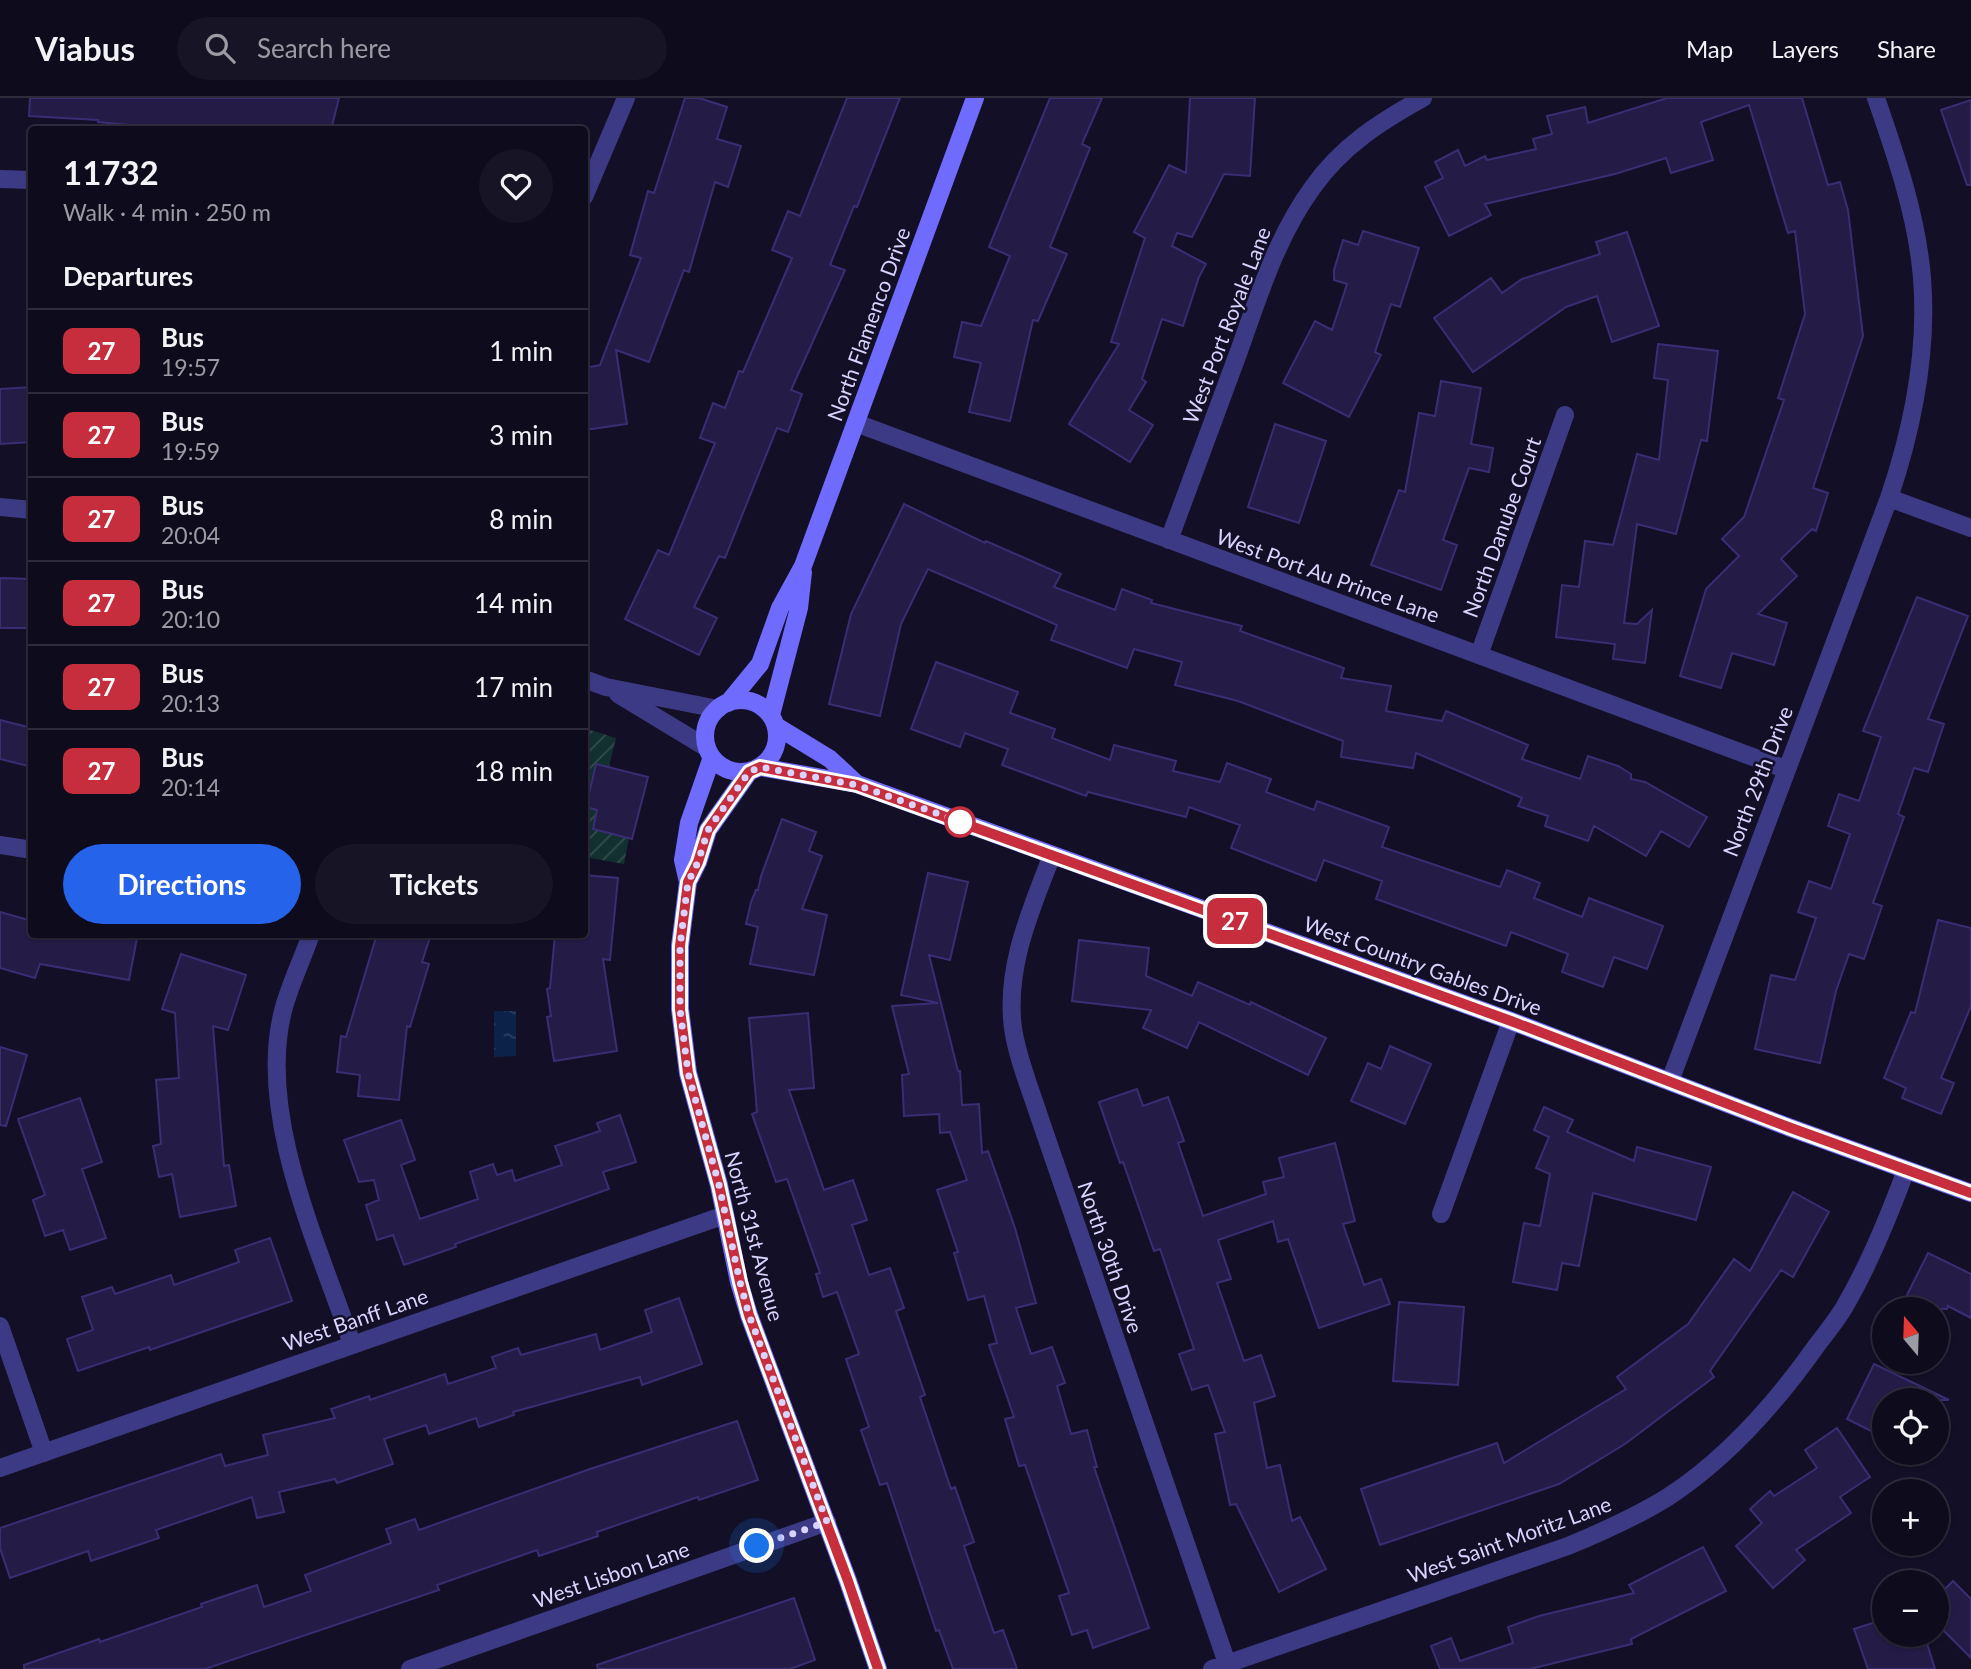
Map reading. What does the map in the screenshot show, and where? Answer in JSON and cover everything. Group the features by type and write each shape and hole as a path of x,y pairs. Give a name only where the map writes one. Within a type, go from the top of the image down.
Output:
{"street":[{"path":"588,188 626,98"},
{"name":"North Flamenco Drive","path":"688,882 683,860 709,752 706,729 710,718 760,664 780,608 803,566 975,98"},
{"name":"West Port Royale Lane","path":"1169,540 1268,271 1296,212 1313,185 1347,148 1376,125 1423,98"},
{"name":"North 29th Drive","path":"1670,1081 1889,498 1910,429 1919,379 1923,333 1922,277 1904,186 1876,98"},
{"path":"0,179 28,180"},
{"name":"North Danube Court","path":"1479,655 1565,415"},
{"name":"West Port Au Prince Lane","path":"856,423 1785,769"},
{"path":"1889,498 1971,528"},
{"path":"0,507 28,510"},
{"name":"North Flamenco Drive","path":"688,882 698,862 708,830 754,770 769,760 775,749 778,738 773,720 799,608 803,566"},
{"path":"588,680 606,687 723,706 739,700 752,702 762,706 773,720"},
{"path":"606,687 709,752 725,769 754,770"},
{"name":"West Country Gables Drive","path":"773,720 830,759 857,785"},
{"name":"West Country Gables Drive","path":"754,770 857,785 1511,1021 1971,1193"},
{"path":"0,845 28,849"},
{"name":"North 30th Drive","path":"1052,855 1017,953 1013,976 1013,1028 1039,1116 1223,1667"},
{"name":"North 31st Avenue","path":"688,882 680,946 680,1009 688,1073 749,1315 827,1522 878,1669"},
{"path":"310,938 282,1014 277,1056 283,1133 294,1177 352,1344"},
{"path":"1441,1214 1511,1021"},
{"name":"West Saint Moritz Lane","path":"1223,1667 1568,1546 1616,1526 1669,1496 1714,1462 1746,1433 1796,1375 1844,1307 1887,1222 1906,1170"},
{"name":"West Banff Lane","path":"0,1468 725,1215"},
{"path":"0,1326 44,1453"},
{"name":"West Lisbon Lane","path":"410,1669 827,1522"}],"green space":[{"path":"588,729 616,738 609,767 596,764 588,798"},
{"path":"588,808 597,810 593,829 629,838 624,864 588,858"}],"water":[{"path":"494,1011 516,1011 516,1056 494,1057"}],"building":[{"path":"30,98 339,98 332,126 140,126 98,120 29,116"},
{"path":"685,98 699,98 727,107 717,139 741,146 728,187 715,182 689,272 684,270 649,362 616,350 627,424 588,429 588,367 600,365 641,258 630,255 648,191 654,193"},
{"path":"847,98 900,98 857,207 854,206 830,265 845,270 791,390 802,394 788,432 777,428 725,558 719,556 694,607 717,618 699,655 625,619 658,550 669,555 715,443 700,438 713,403 725,408 739,371 743,372 792,258 772,250 788,211 800,216"},
{"path":"1050,98 1102,98 1082,144 1090,148 1050,247 1067,254 1038,321 1033,320 1010,421 969,412 981,363 954,357 962,322 981,326 1010,256 989,247"},
{"path":"1190,98 1255,98 1250,176 1224,174 1192,237 1177,233 1172,246 1206,264 1183,326 1162,319 1142,379 1146,382 1129,410 1153,425 1130,462 1069,424 1119,344 1111,342 1145,238 1134,232 1169,165 1186,173"},
{"path":"1667,98 1802,98 1828,185 1840,182 1848,210 1863,336 1813,488 1828,493 1816,531 1812,529 1781,559 1797,576 1758,614 1787,623 1774,665 1732,653 1721,688 1680,676 1706,589 1739,556 1722,539 1744,517 1784,400 1778,398 1805,314 1795,231 1788,233 1749,105 1701,122 1713,160 1671,173 1666,158 1615,174 1485,204 1491,215 1449,236 1425,187 1443,178 1435,162 1458,150 1465,166 1485,156 1487,160 1536,149 1533,139 1552,134 1547,116 1585,107 1588,123"},
{"path":"1971,100 1971,185 1967,185 1941,110"},
{"path":"1363,231 1419,248 1400,307 1391,304 1375,352 1381,355 1349,417 1283,383 1315,321 1332,330 1347,284 1334,280 1334,270 1343,240 1358,245"},
{"path":"1627,232 1659,326 1612,342 1597,296 1566,307 1473,372 1434,318 1491,278 1502,293 1522,279 1600,254 1596,242"},
{"path":"1658,344 1718,351 1707,441 1701,440 1676,534 1637,524 1624,623 1637,624 1652,610 1645,663 1613,659 1615,644 1556,637 1562,585 1579,587 1585,541 1613,545 1637,454 1659,460 1668,380 1654,378"},
{"path":"1441,381 1481,388 1471,444 1493,448 1489,472 1469,468 1443,540 1457,545 1441,590 1371,565 1399,490 1405,492 1419,413 1435,416"},
{"path":"28,387 28,442 0,444 0,389"},
{"path":"1275,424 1326,441 1299,523 1248,507"},
{"path":"904,504 985,543 986,541 1061,574 1054,587 1115,610 1122,589 1152,600 1151,603 1242,626 1240,631 1344,668 1341,678 1391,686 1386,711 1442,721 1446,711 1528,745 1522,759 1580,779 1588,756 1618,766 1631,774 1631,779 1645,782 1707,817 1689,847 1661,831 1646,856 1594,826 1588,841 1545,826 1548,816 1518,806 1522,798 1416,753 1413,768 1341,757 1343,741 1238,701 1175,685 1182,662 1134,649 1127,668 1051,640 1057,625 928,569 901,624 880,716 829,704 851,614"},
{"path":"0,578 28,579 28,628 0,628"},
{"path":"1917,597 1968,616 1928,719 1944,724 1928,772 1914,768 1898,814 1904,817 1873,903 1882,906 1864,959 1849,954 1836,991 1820,1063 1755,1049 1771,975 1795,980 1816,918 1798,912 1809,881 1831,889 1850,834 1828,826 1839,794 1859,801 1881,737 1863,731"},
{"path":"936,662 1018,692 1010,713 1055,729 1052,738 1110,760 1114,745 1176,761 1173,771 1220,782 1227,763 1271,779 1266,792 1314,810 1317,801 1389,827 1382,847 1500,887 1507,870 1540,883 1534,898 1582,917 1589,898 1663,926 1647,969 1614,957 1603,987 1562,972 1568,954 1511,932 1506,946 1376,899 1382,881 1324,860 1316,881 1231,848 1240,825 1189,807 1186,817 1088,792 1086,796 1002,765 1008,749 965,733 960,747 911,729"},
{"path":"0,720 28,727 28,766 0,759"},
{"path":"596,764 648,777 632,839 593,829 597,810 588,808"},
{"path":"782,819 816,832 809,851 822,856 802,909 827,915 814,975 750,964 758,927 746,924 751,902 758,890"},
{"path":"928,873 968,882 950,960 929,955 960,1071 962,1105 979,1104 982,1153 988,1151 1015,1228 1036,1303 1016,1308 1031,1354 1052,1347 1065,1383 1057,1386 1071,1434 1087,1430 1097,1467 1094,1467 1149,1628 1093,1648 1087,1630 1072,1635 1059,1596 1069,1593 1025,1465 1019,1466 1005,1419 1014,1417 989,1345 997,1343 984,1296 968,1300 954,1253 958,1252 937,1190 967,1180 950,1132 940,1133 939,1114 904,1116 902,1075 909,1074 892,1006 938,1003 901,995"},
{"path":"588,875 618,878 610,960 603,959 617,1051 554,1061 547,1017 551,1016 547,989 550,988 555,938 588,938"},
{"path":"0,912 28,920 28,938 137,938 129,980 40,964 35,978 0,968"},
{"path":"1938,920 1971,928 1971,1006 1941,1078 1954,1083 1941,1114 1902,1098 1906,1088 1884,1078 1911,1012 1915,1013"},
{"path":"376,938 430,938 422,962 429,964 410,1027 407,1026 399,1100 358,1096 360,1075 337,1072 341,1036 346,1037"},
{"path":"1079,940 1149,948 1146,976 1192,996 1198,982 1250,1005 1251,1002 1326,1038 1308,1075 1199,1022 1187,1048 1143,1028 1151,1010 1072,1001"},
{"path":"181,954 246,975 228,1030 213,1026 224,1166 229,1165 236,1206 180,1217 172,1174 159,1177 153,1146 161,1144 156,1080 179,1078 175,1013 162,1009"},
{"path":"808,1013 814,1088 789,1090 824,1190 853,1180 867,1220 852,1225 869,1275 890,1268 904,1308 896,1311 925,1395 920,1397 951,1489 955,1487 974,1542 964,1546 994,1633 1003,1630 1017,1669 953,1669 939,1630 936,1631 887,1483 880,1485 861,1430 869,1427 846,1359 859,1354 837,1292 823,1297 816,1274 820,1273 787,1179 776,1182 752,1114 757,1112 749,1018"},
{"path":"1390,1046 1431,1064 1405,1124 1351,1101 1368,1063 1381,1069"},
{"path":"0,1047 27,1055 6,1126 0,1125"},
{"path":"1137,1089 1143,1106 1168,1097 1184,1141 1178,1143 1203,1216 1266,1194 1263,1182 1284,1177 1279,1158 1335,1143 1355,1221 1343,1224 1364,1285 1381,1279 1390,1304 1319,1328 1288,1239 1278,1242 1273,1221 1218,1240 1231,1279 1217,1283 1244,1361 1261,1355 1275,1396 1254,1403 1267,1468 1280,1465 1292,1521 1300,1517 1326,1569 1279,1592 1236,1504 1230,1505 1215,1434 1225,1432 1208,1385 1192,1390 1179,1354 1194,1349 1160,1249 1154,1251 1099,1102"},
{"path":"80,1098 102,1162 82,1169 106,1238 70,1250 63,1230 45,1236 33,1200 45,1195 18,1119"},
{"path":"1544,1107 1573,1120 1567,1132 1634,1161 1637,1147 1711,1167 1696,1220 1593,1193 1579,1266 1562,1263 1557,1290 1513,1282 1524,1223 1540,1226 1550,1174 1536,1168 1549,1137 1534,1130"},
{"path":"620,1115 636,1162 603,1172 609,1189 404,1265 393,1235 377,1240 366,1205 379,1200 374,1180 359,1182 344,1140 401,1120 415,1160 401,1165 420,1219 478,1199 470,1172 493,1164 497,1175 512,1170 515,1181 562,1165 555,1146 600,1131 597,1123"},
{"path":"1793,1192 1829,1212 1793,1277 1781,1270 1710,1371 1714,1377 1625,1444 1559,1484 1380,1545 1361,1489 1497,1443 1504,1463 1626,1389 1617,1377 1688,1324 1734,1259 1750,1271"},
{"path":"270,1238 292,1301 150,1350 149,1347 78,1371 67,1339 93,1330 82,1297 112,1287 115,1294 171,1275 174,1285 239,1262 235,1250"},
{"path":"1928,1253 1971,1274 1971,1318 1950,1307 1950,1297 1906,1297"},
{"path":"679,1298 702,1364 642,1385 640,1377 513,1412 514,1415 479,1427 476,1418 429,1434 426,1425 384,1439 393,1464 337,1483 335,1479 279,1492 284,1512 257,1518 252,1497 156,1530 159,1538 91,1561 88,1551 10,1578 0,1548 0,1528 221,1454 225,1466 268,1455 263,1435 335,1418 331,1409 369,1396 370,1400 445,1374 448,1384 496,1368 492,1357 518,1348 521,1355 596,1334 600,1350 652,1332 645,1310"},
{"path":"1399,1302 1464,1307 1458,1385 1393,1381"},
{"path":"1872,1368 1872,1374 1895,1374 1924,1388 1872,1388 1872,1432 1847,1419"},
{"path":"737,1421 758,1480 699,1500 698,1497 597,1532 598,1536 539,1556 537,1550 437,1585 439,1590 205,1669 24,1669 24,1665 202,1607 201,1604 257,1585 264,1607 311,1591 305,1575 391,1543 386,1529 415,1519 419,1530 590,1469"},
{"path":"1837,1428 1870,1477 1840,1497 1851,1513 1796,1550 1805,1560 1773,1588 1736,1546 1762,1523 1750,1509 1770,1491 1774,1496 1817,1468 1805,1450"},
{"path":"1703,1547 1726,1591 1631,1639 1632,1644 1530,1669 1440,1669 1431,1646 1451,1638 1460,1661 1513,1643 1508,1627 1539,1616 1634,1593 1629,1585"},
{"path":"1953,1581 1971,1599 1971,1658 1949,1636 1949,1585"},
{"path":"794,1598 815,1660 790,1669 598,1669 597,1665"},
{"path":"1872,1623 1872,1647 1928,1647 1935,1669 1868,1669 1854,1629"}],"bus line":[{"name":"27","path":"878,1669 749,1315 719,1185 688,1073 680,1009 680,946 688,882 698,862 708,830 749,772 760,767 857,785 1511,1021 1791,1128 1971,1193"}],"route":[{"path":"757,1546 827,1522 749,1315 719,1185 688,1073 680,1009 680,946 688,882 698,862 708,830 749,772 760,767 857,785 964,823 960,822"}]}
